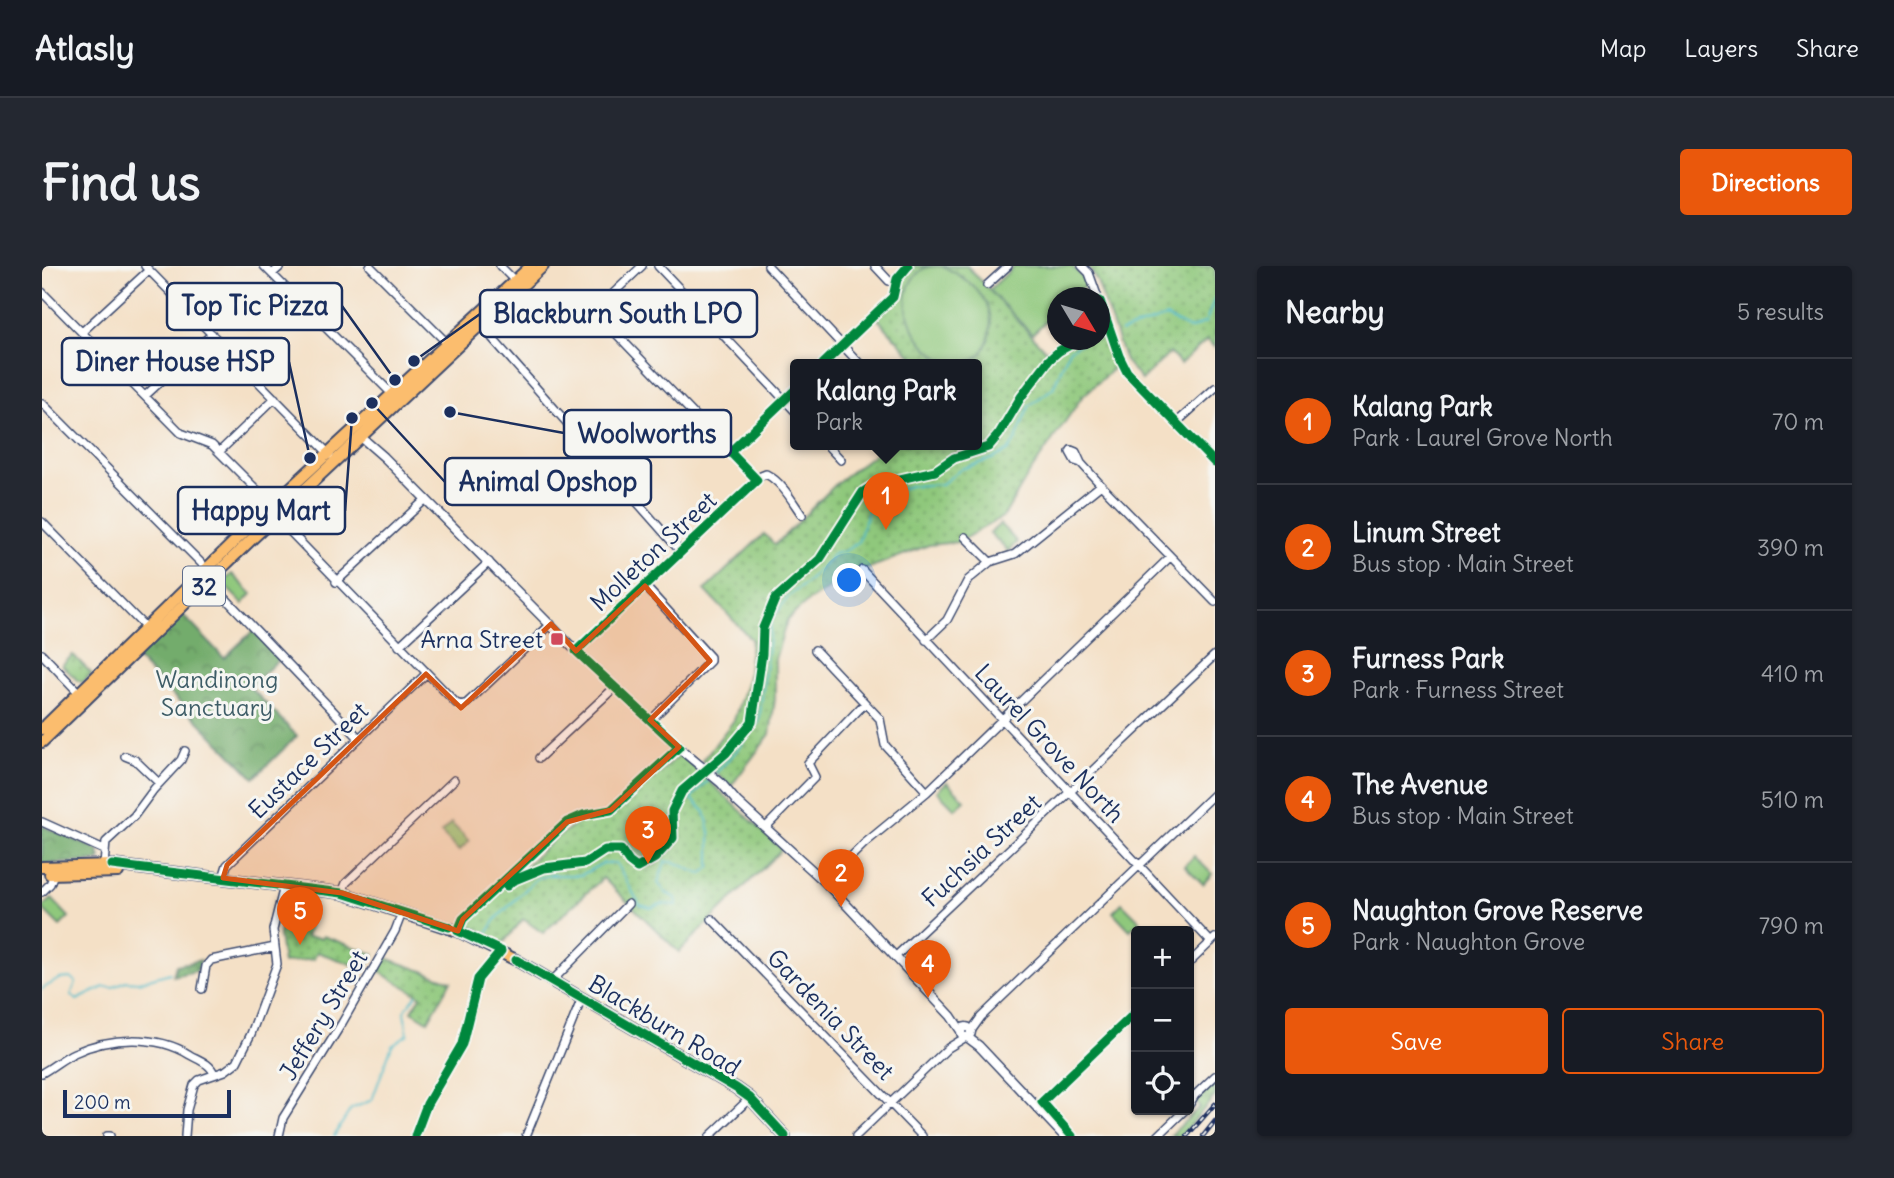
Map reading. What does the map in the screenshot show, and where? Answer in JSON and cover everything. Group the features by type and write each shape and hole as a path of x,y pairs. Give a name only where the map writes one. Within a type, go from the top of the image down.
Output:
{"main road":[{"name":"32","path":"518,284 530,266"},
{"name":"32","path":"42,729 150,631 272,505 360,433 518,284 543,266"},
{"name":"32","path":"396,398 447,343 477,322"},
{"name":"32","path":"206,575 276,517 332,457"},
{"name":"32","path":"42,742 84,693"},
{"name":"Blackburn Road","path":"48,870 74,866 142,870 342,893 458,931 553,980 736,1088 750,1098 785,1136"},
{"path":"74,866 90,873"},
{"name":"Blackburn Road","path":"48,870 90,873 104,869"}],"street":[{"path":"264,266 396,398"},
{"path":"272,274 281,266"},
{"path":"370,266 447,343"},
{"path":"500,266 518,284"},
{"path":"642,266 602,304 598,311 601,318 757,480 766,474 771,477 802,515"},
{"path":"657,266 790,406"},
{"path":"768,266 855,359"},
{"path":"876,266 890,281 896,283"},
{"path":"828,359 893,297 896,283 908,266"},
{"path":"988,285 1008,266"},
{"path":"1082,266 1089,273 1094,287"},
{"path":"82,332 147,268 332,457"},
{"path":"42,292 181,433 205,441 219,452 272,505 276,517 336,582 456,703 467,703 551,624"},
{"path":"477,322 681,552"},
{"path":"1110,333 1128,372 1215,463"},
{"path":"145,396 212,334"},
{"path":"1176,424 1215,388"},
{"path":"730,452 790,395"},
{"path":"219,452 275,398"},
{"path":"42,403 358,737"},
{"path":"360,433 614,688 825,882 979,1046 1039,1104 1064,1136"},
{"path":"832,450 841,460"},
{"path":"1081,463 1215,602"},
{"name":"Molleton Street","path":"576,651 757,480"},
{"path":"926,640 947,620 968,580 990,562 1015,554 1101,485"},
{"path":"336,582 426,499"},
{"path":"42,522 150,631"},
{"path":"965,537 990,562"},
{"path":"825,882 865,843 927,792 1170,557"},
{"path":"399,646 489,562"},
{"name":"Laurel Grove North","path":"862,570 1140,867 1213,940"},
{"path":"645,586 709,657 710,662 650,720"},
{"path":"815,650 880,719 885,745 927,792"},
{"path":"42,654 84,693"},
{"name":"Fuchsia Street","path":"895,957 1215,655"},
{"name":"Eustace Street","path":"223,878 227,865 426,674"},
{"path":"539,758 614,688"},
{"path":"766,827 815,776 808,763 865,703"},
{"path":"458,931 463,919 567,822 583,815 611,810 682,750"},
{"path":"104,869 106,842 134,816 159,783 178,765 185,751"},
{"path":"125,756 135,760 159,783"},
{"path":"342,893 346,883 454,780"},
{"path":"856,1136 1215,793"},
{"path":"42,822 104,850"},
{"path":"42,892 50,884 48,870"},
{"path":"185,1136 192,1089 199,1080 225,1071 237,1062 244,1050 277,964 273,930 284,886"},
{"path":"553,980 628,904"},
{"name":"Jeffery Street","path":"279,1136 283,1118 342,1023 395,931 402,912"},
{"name":"Gardenia Street","path":"712,919 922,1136"},
{"path":"1194,958 1213,940"},
{"path":"202,989 206,966 211,960 275,947"},
{"path":"416,1136 427,1104 462,1044 478,979 501,951"},
{"path":"526,1136 582,998"},
{"path":"1039,1104 1131,1017"},
{"path":"42,1073 75,1052 124,1039 158,1043 178,1049 211,1067 215,1074"},
{"path":"1194,1097 1215,1076"},
{"path":"710,1136 750,1098"},
{"path":"1158,1136 1180,1115"}],"highlighted area":[{"path":"645,586 710,661 650,720 679,747 611,810 567,822 463,919 458,931 342,893 223,878 227,865 426,674 461,708 551,624 576,651"}],"green space":[{"path":"911,266 967,266 1046,351 1110,350 1110,345 1116,366 1082,397 1027,477 1004,516 958,542 929,545 846,577 806,603 787,620 775,659 775,699 770,734 731,786 702,761 734,720 748,677 751,639 705,590 764,534 775,545 840,480 880,450 982,450 982,359 914,359 876,317 899,297 896,283"},
{"path":"941,266 961,276 986,303 991,320 988,339 985,348 973,359 943,359 924,345 915,331 906,301 909,286 917,274 929,267"},
{"path":"1015,266 1072,266 1088,283 1083,287 1047,287 1047,320 1032,334 989,290"},
{"path":"1088,266 1134,266 1138,270 1143,266 1215,266 1215,348 1207,340 1180,364 1170,353 1141,380 1125,361 1110,318 1110,287 1099,287"},
{"path":"1000,524 1017,542 1008,551 990,533"},
{"path":"232,574 252,594 243,604 222,583"},
{"name":"Wandinong Sanctuary","path":"182,614 224,658 253,631 280,658 250,687 297,736 254,778 136,658"},
{"path":"73,655 92,674 83,682 78,681 62,665"},
{"path":"680,754 782,849 679,952 603,878 543,933 523,919 500,947 466,928 465,923 555,838 585,819 613,815"},
{"path":"947,782 965,800 955,809 937,791"},
{"path":"451,823 469,841 459,851 441,833"},
{"path":"42,826 98,850 101,858 99,861 42,864"},
{"path":"1194,856 1212,874 1203,884 1185,866"},
{"path":"52,899 69,917 60,926 42,908"},
{"path":"1122,903 1140,921 1131,926 1130,930 1113,912"},
{"path":"282,922 310,925 306,937 323,936 374,954 365,969 317,952 314,959 283,963 279,935"},
{"path":"386,958 451,981 428,1021 412,1011 421,996 378,971"},
{"path":"201,960 197,971 173,976 176,965"},
{"path":"1215,1080 1215,1096 1181,1136 1170,1136 1200,1107 1194,1100"}],"waterway":[{"path":"1121,332 1166,317 1190,329 1206,322 1215,297"},
{"path":"716,773 759,722 771,620 789,596 834,554 845,551 858,542 871,502 878,496 910,486 942,484 961,469 1008,451 1016,439 1029,406 1053,388 1069,350"},
{"path":"486,935 497,918 537,878 581,875 603,863 616,863 640,905 651,908 661,904 677,905 676,898 666,893 658,883 665,862 675,863 702,874 710,867 710,832 705,812 691,798 709,780"},
{"path":"42,989 59,979 71,978 76,982 71,995 77,1000 104,987 113,987 126,981 138,982 170,973"},
{"path":"334,1136 351,1109 372,1100 392,1045 408,1034 404,1012 416,995"}],"railway":[{"path":"1187,1136 1215,1104"},
{"path":"1203,1136 1215,1121"}],"cycle path":[{"path":"828,359 893,297 897,279 908,266"},
{"path":"1110,330 1127,372 1215,463"},
{"path":"982,449 988,447 999,434 1021,397 1049,360 1061,350"},
{"path":"415,1136 427,1104 462,1044 478,979 501,951 458,931 463,919 567,822 583,815 611,810 679,747 576,651 757,480 730,452 790,395"},
{"path":"507,886 512,881 544,868 585,863 605,850 621,850 637,868 655,858 673,838 672,811 682,791 726,753 752,722 763,628 775,599 820,559 863,492 874,485 935,471 954,458 979,450"},
{"path":"112,865 342,893 449,927"},
{"path":"516,960 736,1088 750,1098 785,1136"},
{"path":"1072,1136 1042,1102 1131,1017"}],"place":[{"name":"Blackburn South LPO","path":"414,361"},
{"name":"Top Tic Pizza","path":"395,380"},
{"name":"Animal Opshop","path":"372,403"},
{"name":"Woolworths","path":"450,412"},
{"name":"Happy Mart","path":"352,418"},
{"name":"Diner House HSP","path":"310,458"},
{"name":"Kalang Park","path":"886,530"},
{"name":"Arna Street","path":"557,639"},
{"name":"Furness Park","path":"648,864"},
{"name":"Linum Street","path":"841,907"},
{"name":"Naughton Grove Reserve","path":"300,945"},
{"name":"The Avenue","path":"928,998"}]}
